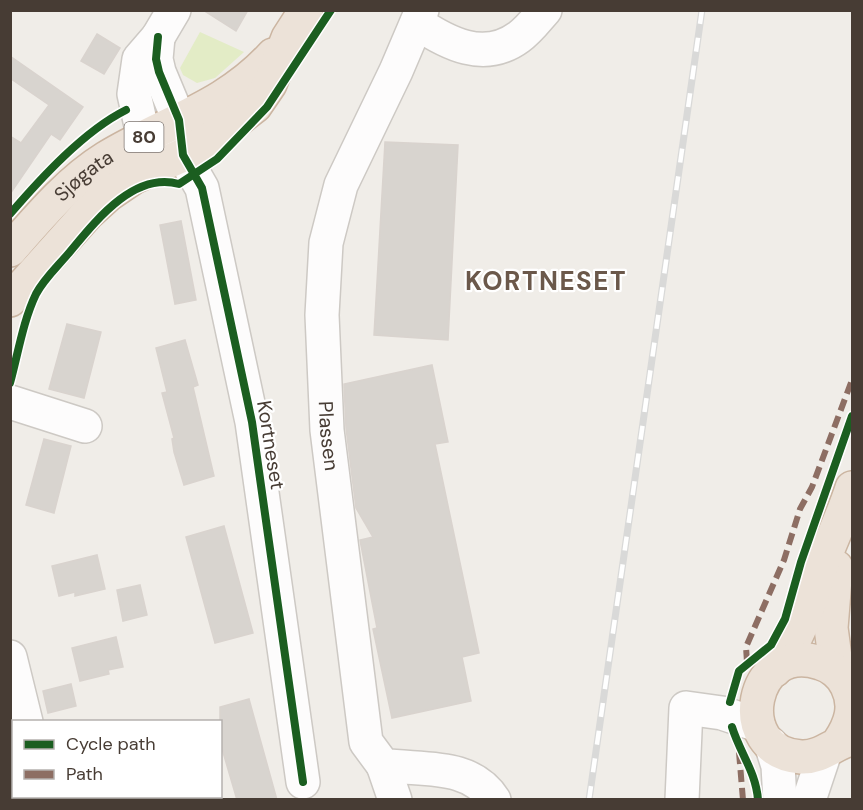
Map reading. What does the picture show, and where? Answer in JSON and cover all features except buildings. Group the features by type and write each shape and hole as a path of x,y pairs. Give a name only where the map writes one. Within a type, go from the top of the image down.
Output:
{"highway":[{"name":"Sjøgata","path":"10,250 79,177 104,159 232,93 255,75 288,38 306,10"},
{"name":"Sjøgata","path":"10,300 87,214 109,194 152,167 183,155 236,123 255,106 270,84 288,38"},
{"path":"850,494 831,602 845,681 852,698 852,714 848,729 839,744 814,756 791,755 764,734 756,701 759,689 787,654 803,624 850,494"},
{"path":"775,669 786,663 806,660 826,664 845,681"}],"street":[{"path":"419,17 447,43 468,49 495,48 520,37 545,10"},
{"name":"Plassen","path":"395,800 384,765 366,742 362,717 327,430 322,305 326,243 331,214 346,176 419,17"},
{"path":"166,24 139,59 136,73 136,104 146,136 183,155"},
{"name":"Kortneset","path":"166,24 156,59 179,120 183,155 202,188 252,422 303,782"},
{"path":"10,402 85,426"},
{"path":"10,657 26,720"},
{"path":"682,800 686,708 722,713 764,734 778,766 780,800"},
{"path":"809,800 839,744"},
{"path":"384,765 409,769 432,768 463,775 490,793"}],"green space":[{"path":"200,32 244,52 215,78 197,83 183,75 180,68"},
{"path":"10,708 13,720 12,798 33,799 11,799"},
{"path":"92,798 179,798 179,799 93,800"}],"railway":[{"path":"589,800 702,10"}],"marked path":[{"path":"747,662 746,647 784,560 800,509 812,487 852,380"},
{"path":"739,752 743,800"}],"cycle path":[{"path":"10,383 31,304 51,273 116,202 146,185 162,182 179,184 217,159 267,107 331,10"},
{"path":"158,37 156,59 159,72 179,120 183,155 202,188 252,422 303,782"},
{"path":"10,214 49,171 79,143 110,119 126,110"},
{"path":"730,702 739,671 771,645 785,619 801,562 852,416"},
{"path":"732,727 751,771 758,800"}],"district":[{"name":"KORTNESET","path":"546,281"}]}
